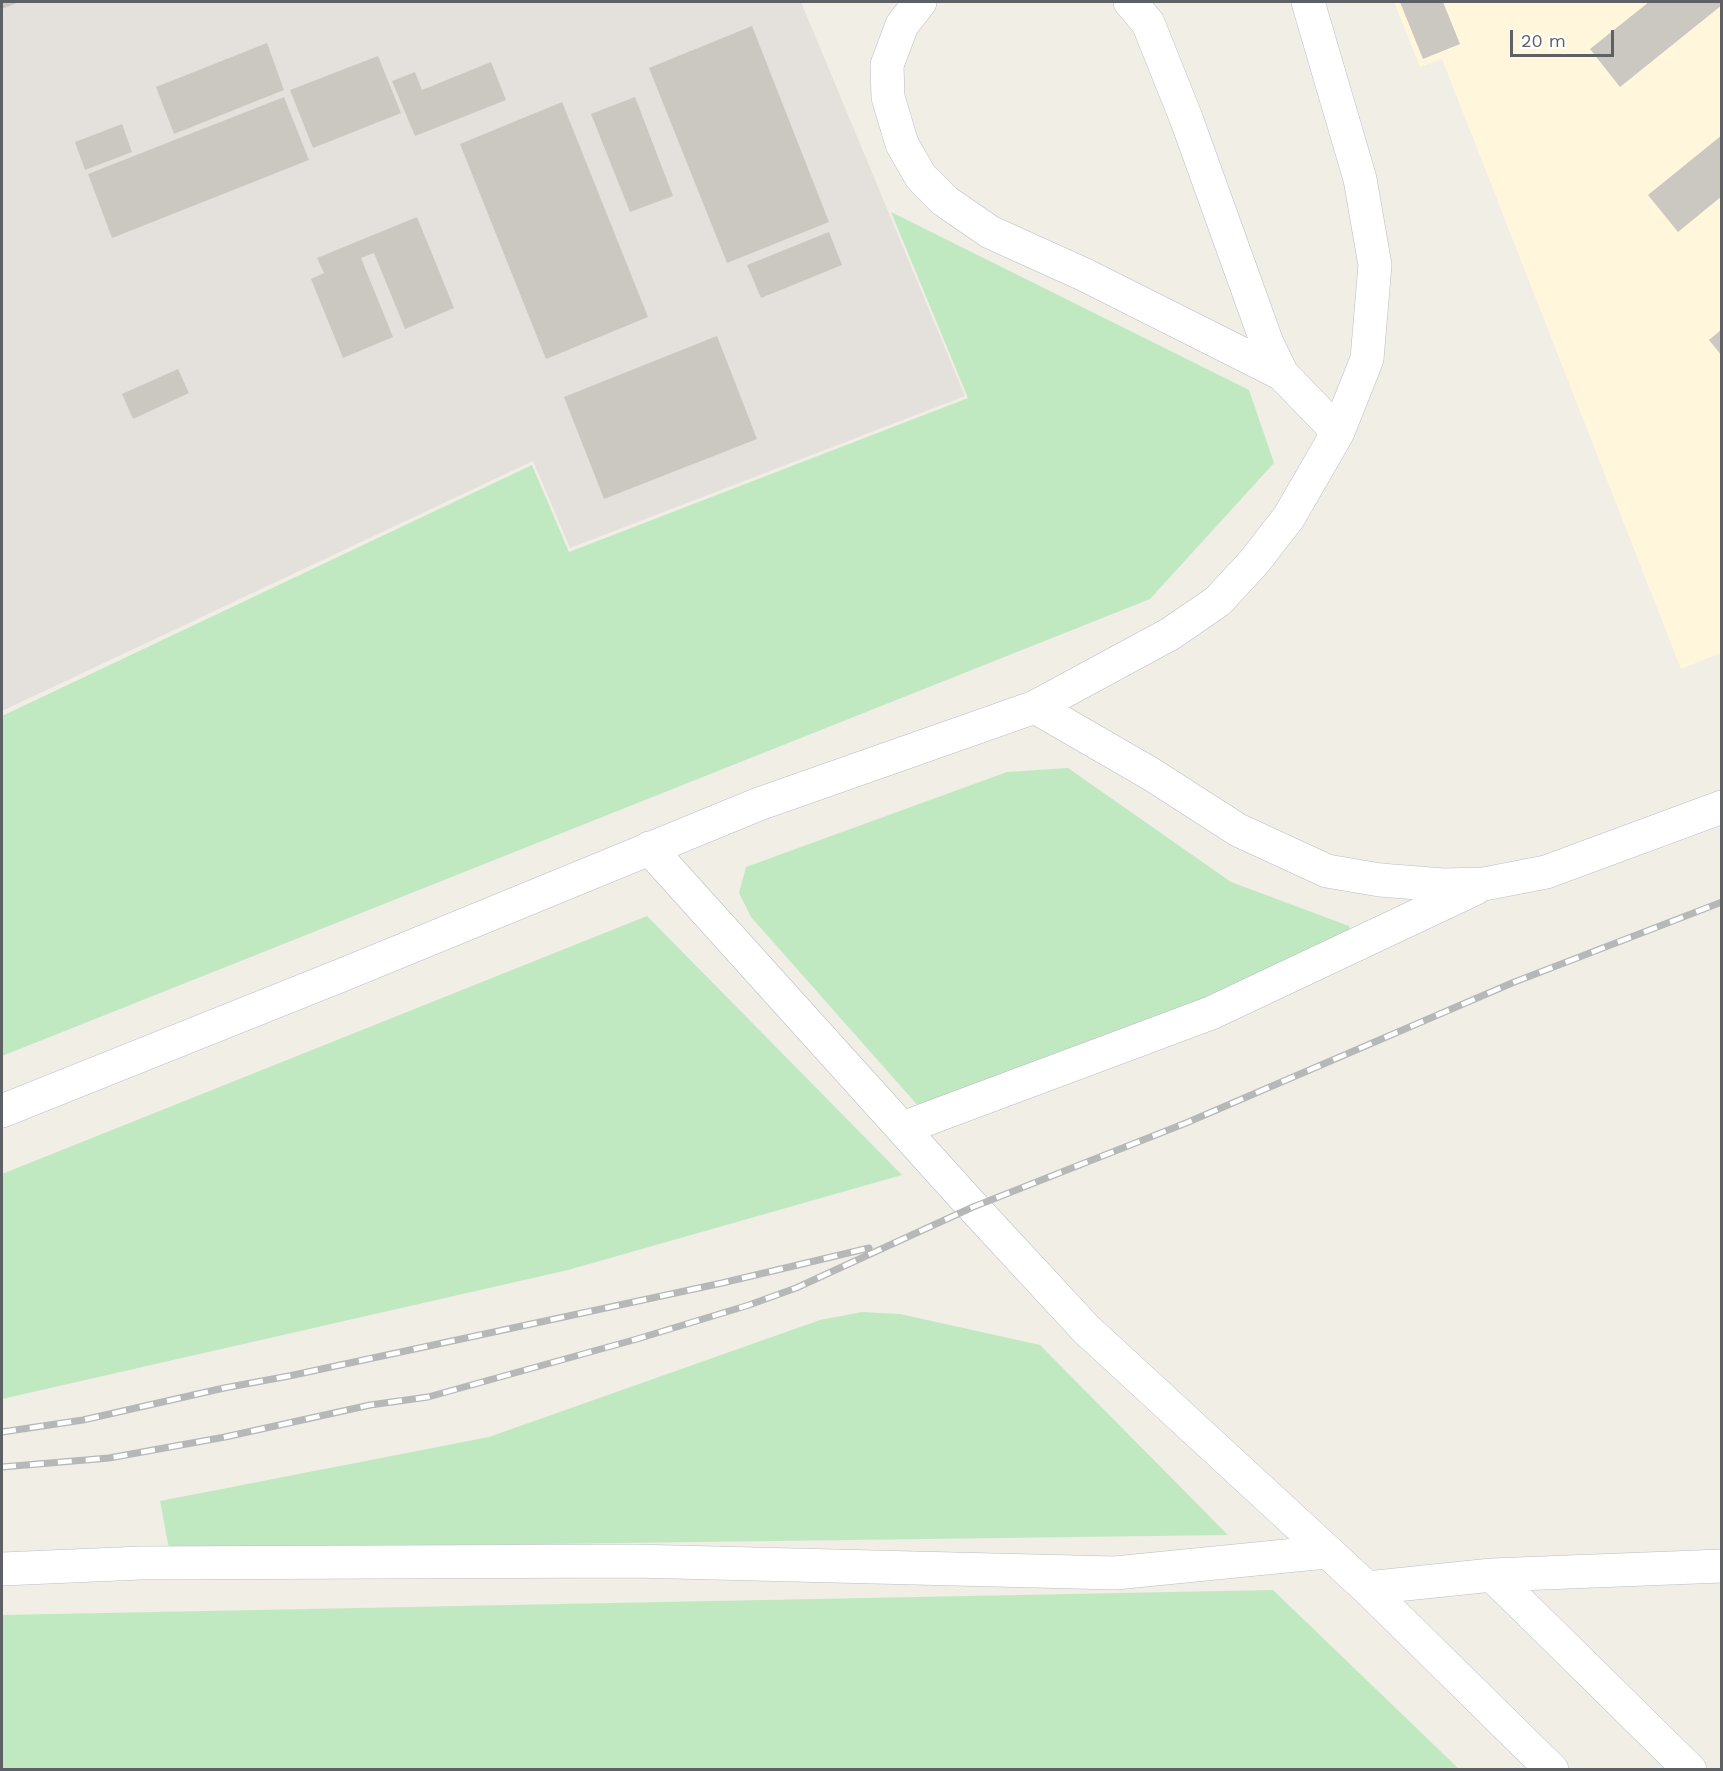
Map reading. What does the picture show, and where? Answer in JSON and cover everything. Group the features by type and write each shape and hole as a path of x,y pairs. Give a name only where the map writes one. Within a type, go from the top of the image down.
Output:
{"street":[{"path":"920,2 902,25 887,65 888,97 902,144 921,177 945,201 990,232 1085,275 1282,374"},
{"path":"1130,2 1148,23 1186,118 1267,343 1282,374 1338,432"},
{"path":"2,1111 759,804 1035,706 1170,634 1218,601 1254,562 1289,517 1338,432 1367,359 1375,265 1360,179 1308,2"},
{"path":"1035,706 1151,774 1238,830 1326,871 1380,880 1443,885 1484,884 1546,872 1722,807"},
{"path":"649,848 1086,1329 1366,1588 1552,1770"},
{"path":"903,1128 1210,1013 1484,884"},
{"path":"2,1569 141,1563 634,1561 1115,1573 1326,1552"},
{"path":"1366,1588 1492,1575 1722,1566"},
{"path":"1492,1575 1690,1770"}],"shaded area":[{"path":"2,2 801,2 965,396 570,548 533,461 2,711"},
{"path":"1394,2 1721,2 1721,653 1681,669 1442,59 1420,67"}],"green space":[{"path":"891,212 1249,390 1274,463 1150,599 2,1056 2,716 532,465 569,552 968,398"},
{"path":"1068,768 1231,882 1349,926 1353,941 920,1108 751,917 739,893 746,867 1007,772"},
{"path":"647,916 902,1175 568,1270 2,1399 2,1174"},
{"path":"862,1312 900,1314 1040,1345 1228,1535 169,1549 160,1501 489,1437 820,1320"},
{"path":"1273,1590 1459,1769 2,1769 2,1615"}],"building":[{"path":"2,2 19,2 2,9"},
{"path":"1400,2 1443,2 1460,44 1423,59"},
{"path":"1649,2 1722,2 1722,5 1620,87 1590,49"},
{"path":"752,26 829,222 727,263 649,68"},
{"path":"267,43 284,90 174,134 156,87"},
{"path":"378,56 401,113 313,148 290,90"},
{"path":"491,62 506,100 415,136 392,81 415,72 422,90"},
{"path":"284,97 309,160 112,238 88,174"},
{"path":"635,97 673,196 630,212 591,114"},
{"path":"562,102 648,317 546,359 460,144"},
{"path":"122,124 132,152 85,170 75,142"},
{"path":"1722,135 1722,196 1678,232 1648,195"},
{"path":"417,217 454,308 405,329 374,253 361,258 393,337 343,358 311,279 324,273 317,258"},
{"path":"829,232 842,265 761,298 747,265"},
{"path":"1722,329 1722,356 1709,340"},
{"path":"717,336 757,439 604,499 564,397"},
{"path":"178,369 189,393 133,419 122,394"}],"railway":[{"path":"2,1467 109,1458 225,1437 370,1405 428,1397 637,1339 749,1305 796,1288 973,1207 1186,1123 1512,983 1722,902"},
{"path":"2,1432 83,1420 722,1283 869,1248"}]}
